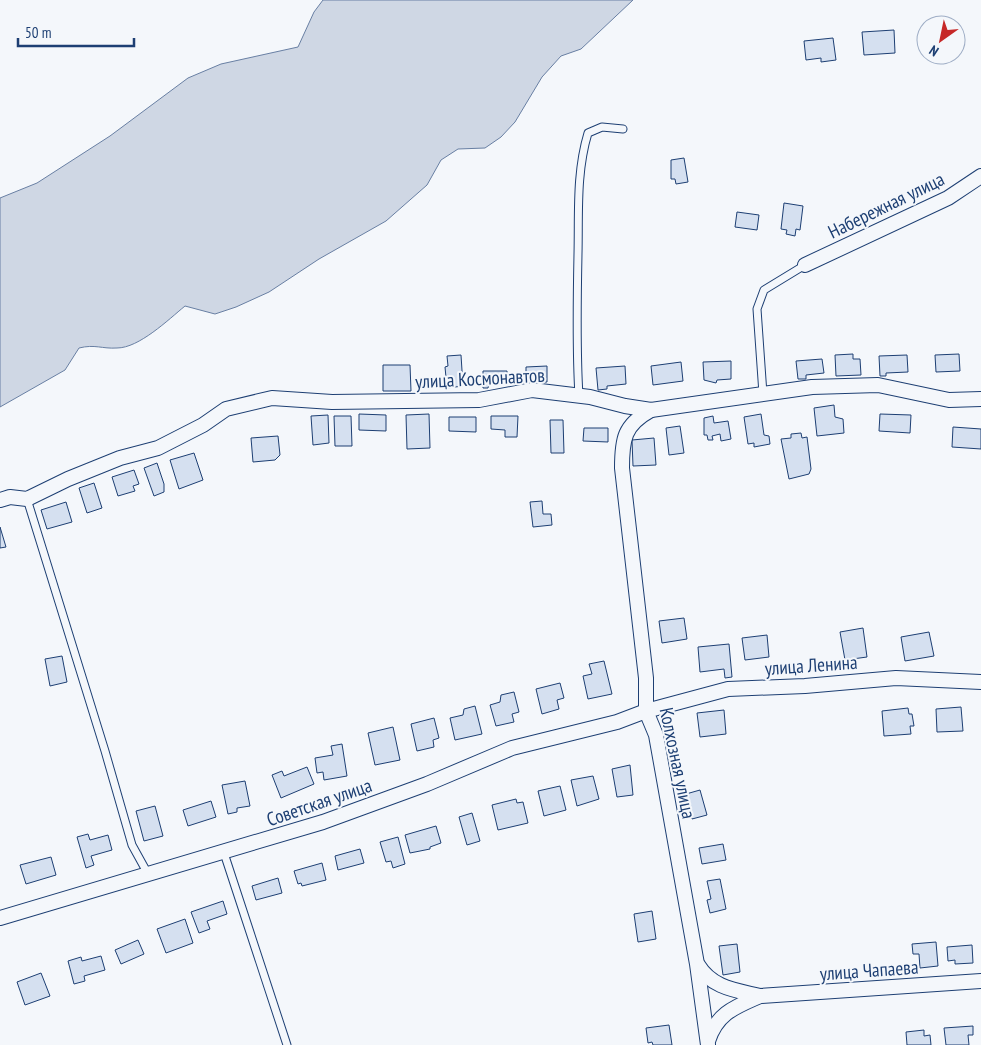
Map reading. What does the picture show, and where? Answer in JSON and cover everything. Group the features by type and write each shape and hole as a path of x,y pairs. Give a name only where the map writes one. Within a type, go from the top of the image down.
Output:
{"street":[{"name":"Набережная улица","path":"805,265 948,198 981,176"},
{"name":"улица Космонавтов","path":"0,500 10,497 28,499 68,479 120,458 158,448 203,425 226,409 272,398 332,402 479,400 532,390 579,396 651,410 812,387 878,385 949,400 981,400"},
{"name":"Колхозная улица","path":"651,410 637,418 626,432 622,446 622,468 646,678 646,711 656,735 697,964 708,1043"},
{"name":"улица Ленина","path":"646,711 728,689 805,686 896,678 981,682"},
{"name":"Советская улица","path":"0,918 224,853 323,822 427,784 512,748 617,722 646,711"},
{"name":"улица Чапаева","path":"697,964 704,976 714,984 733,991 760,996 981,981"},
{"name":"улица Чапаева","path":"708,1043 713,1026 734,1008 760,996"}],"lane":[{"path":"579,396 576,342 579,184 582,154 588,133 602,126 623,129"},
{"path":"763,394 758,309 760,302 764,290 805,265"},
{"path":"28,499 132,845 148,875"},
{"path":"224,853 287,1045"}],"shaded area":[{"path":"323,0 633,0 581,49 561,56 542,77 515,122 501,137 485,148 458,149 441,160 427,185 386,221 319,259 269,292 236,307 215,314 185,306 153,332 126,347 107,348 90,346 79,348 65,370 0,407 0,198 37,183 110,136 188,78 221,64 298,47 314,12"}],"building":[{"path":"894,30 895,53 864,55 862,32"},
{"path":"833,38 836,60 821,62 821,58 806,60 804,41"},
{"path":"684,158 688,182 676,184 675,179 671,179 671,160"},
{"path":"784,203 803,206 800,230 796,229 795,236 786,234 787,230 781,229"},
{"path":"737,212 759,215 757,230 735,227"},
{"path":"853,354 853,359 860,359 861,375 836,376 835,355"},
{"path":"959,354 960,371 936,372 935,355"},
{"path":"461,355 463,386 447,388 445,367 448,366 447,356"},
{"path":"907,355 908,372 886,373 886,376 880,376 879,356"},
{"path":"822,359 824,373 806,375 806,379 798,379 796,361"},
{"path":"731,361 731,379 717,380 716,383 704,380 703,362"},
{"path":"681,362 683,381 653,385 651,366"},
{"path":"383,365 410,365 411,391 383,391"},
{"path":"547,366 547,382 526,383 526,367"},
{"path":"625,366 626,384 607,386 607,389 598,390 596,368"},
{"path":"483,371 507,371 507,384 489,384 488,388 483,388"},
{"path":"834,405 835,417 843,419 844,433 817,436 814,408"},
{"path":"359,414 386,415 386,431 359,430"},
{"path":"429,414 430,448 407,449 406,415"},
{"path":"761,414 764,435 769,436 770,444 754,447 754,443 748,444 744,417"},
{"path":"880,414 911,415 910,433 879,431"},
{"path":"328,415 329,443 313,445 311,416"},
{"path":"334,416 351,416 352,446 335,446"},
{"path":"491,416 518,416 517,437 505,437 505,430 491,429"},
{"path":"713,416 714,423 728,421 731,439 721,441 720,434 712,436 713,440 708,440 707,435 704,435 704,418"},
{"path":"449,417 476,417 476,432 449,431"},
{"path":"550,420 563,420 564,453 551,453"},
{"path":"680,426 684,453 669,455 666,428"},
{"path":"953,427 981,429 981,449 952,447"},
{"path":"584,428 608,428 608,442 583,441"},
{"path":"801,433 802,438 807,437 811,469 809,474 789,479 781,439 791,438 791,434"},
{"path":"278,436 280,455 275,460 253,462 251,438"},
{"path":"654,438 656,465 633,466 632,440"},
{"path":"194,453 203,480 179,489 170,460"},
{"path":"157,463 164,484 164,492 154,496 144,468"},
{"path":"134,470 139,484 133,486 135,491 118,496 112,477"},
{"path":"94,483 102,508 87,513 79,488"},
{"path":"542,501 543,514 551,514 552,525 533,527 530,502"},
{"path":"66,502 72,522 47,529 41,510"},
{"path":"0,527 6,547 0,548"},
{"path":"684,618 687,639 662,643 659,621"},
{"path":"863,628 867,657 845,660 840,632"},
{"path":"929,632 934,656 905,661 901,637"},
{"path":"767,635 769,657 745,660 742,638"},
{"path":"729,644 732,677 725,678 724,669 700,672 698,647"},
{"path":"62,656 67,682 50,686 45,659"},
{"path":"604,661 612,694 588,699 583,676 592,674 589,664"},
{"path":"560,683 564,698 557,700 559,709 542,714 536,689"},
{"path":"514,692 519,712 512,714 514,722 496,726 490,705 500,702 501,695"},
{"path":"475,706 482,734 455,740 450,718 463,715 464,709"},
{"path":"961,707 963,731 937,732 936,709"},
{"path":"908,708 909,714 912,714 914,726 910,726 911,734 884,736 882,711"},
{"path":"724,710 726,734 700,737 697,713"},
{"path":"434,718 439,738 433,740 434,747 417,751 411,724"},
{"path":"393,727 400,760 375,765 368,733"},
{"path":"342,744 347,776 324,780 323,772 317,773 315,758 333,755 331,746"},
{"path":"630,765 633,795 617,797 612,769"},
{"path":"307,767 314,784 281,798 272,775 282,771 284,776"},
{"path":"593,776 599,799 577,806 571,780"},
{"path":"245,781 250,806 237,808 237,812 228,814 222,785"},
{"path":"560,786 566,810 544,816 538,791"},
{"path":"700,790 707,815 692,819 686,794"},
{"path":"516,799 517,803 523,802 528,823 498,830 492,805"},
{"path":"211,801 216,817 188,826 183,810"},
{"path":"155,806 163,836 144,841 136,811"},
{"path":"472,813 480,841 467,845 459,817"},
{"path":"436,826 441,843 430,847 430,849 410,853 405,835"},
{"path":"88,834 90,840 108,835 112,850 91,856 94,865 86,868 77,837"},
{"path":"398,837 405,864 393,868 391,861 386,862 380,842"},
{"path":"723,844 726,860 702,864 699,848"},
{"path":"360,849 364,863 338,870 335,856"},
{"path":"51,857 56,875 26,884 20,865"},
{"path":"322,863 326,880 302,886 301,883 298,884 294,871"},
{"path":"278,878 282,893 256,900 252,886"},
{"path":"720,879 726,909 710,913 707,900 711,899 707,881"},
{"path":"223,901 227,914 207,921 210,929 199,933 191,912"},
{"path":"652,911 656,939 638,942 634,914"},
{"path":"185,919 193,943 166,953 157,929"},
{"path":"138,940 144,954 121,964 115,950"},
{"path":"936,942 938,966 920,968 919,954 913,954 912,944"},
{"path":"737,944 740,972 723,975 719,946"},
{"path":"972,945 973,963 955,964 955,960 948,961 947,947"},
{"path":"101,956 105,970 84,976 85,981 74,984 68,961 81,957 82,961"},
{"path":"41,973 50,996 25,1005 17,982"},
{"path":"669,1025 672,1045 653,1045 652,1042 648,1043 646,1028"},
{"path":"973,1026 973,1035 968,1035 969,1045 946,1045 944,1028"},
{"path":"924,1030 924,1036 930,1035 931,1045 907,1045 906,1032"}]}
